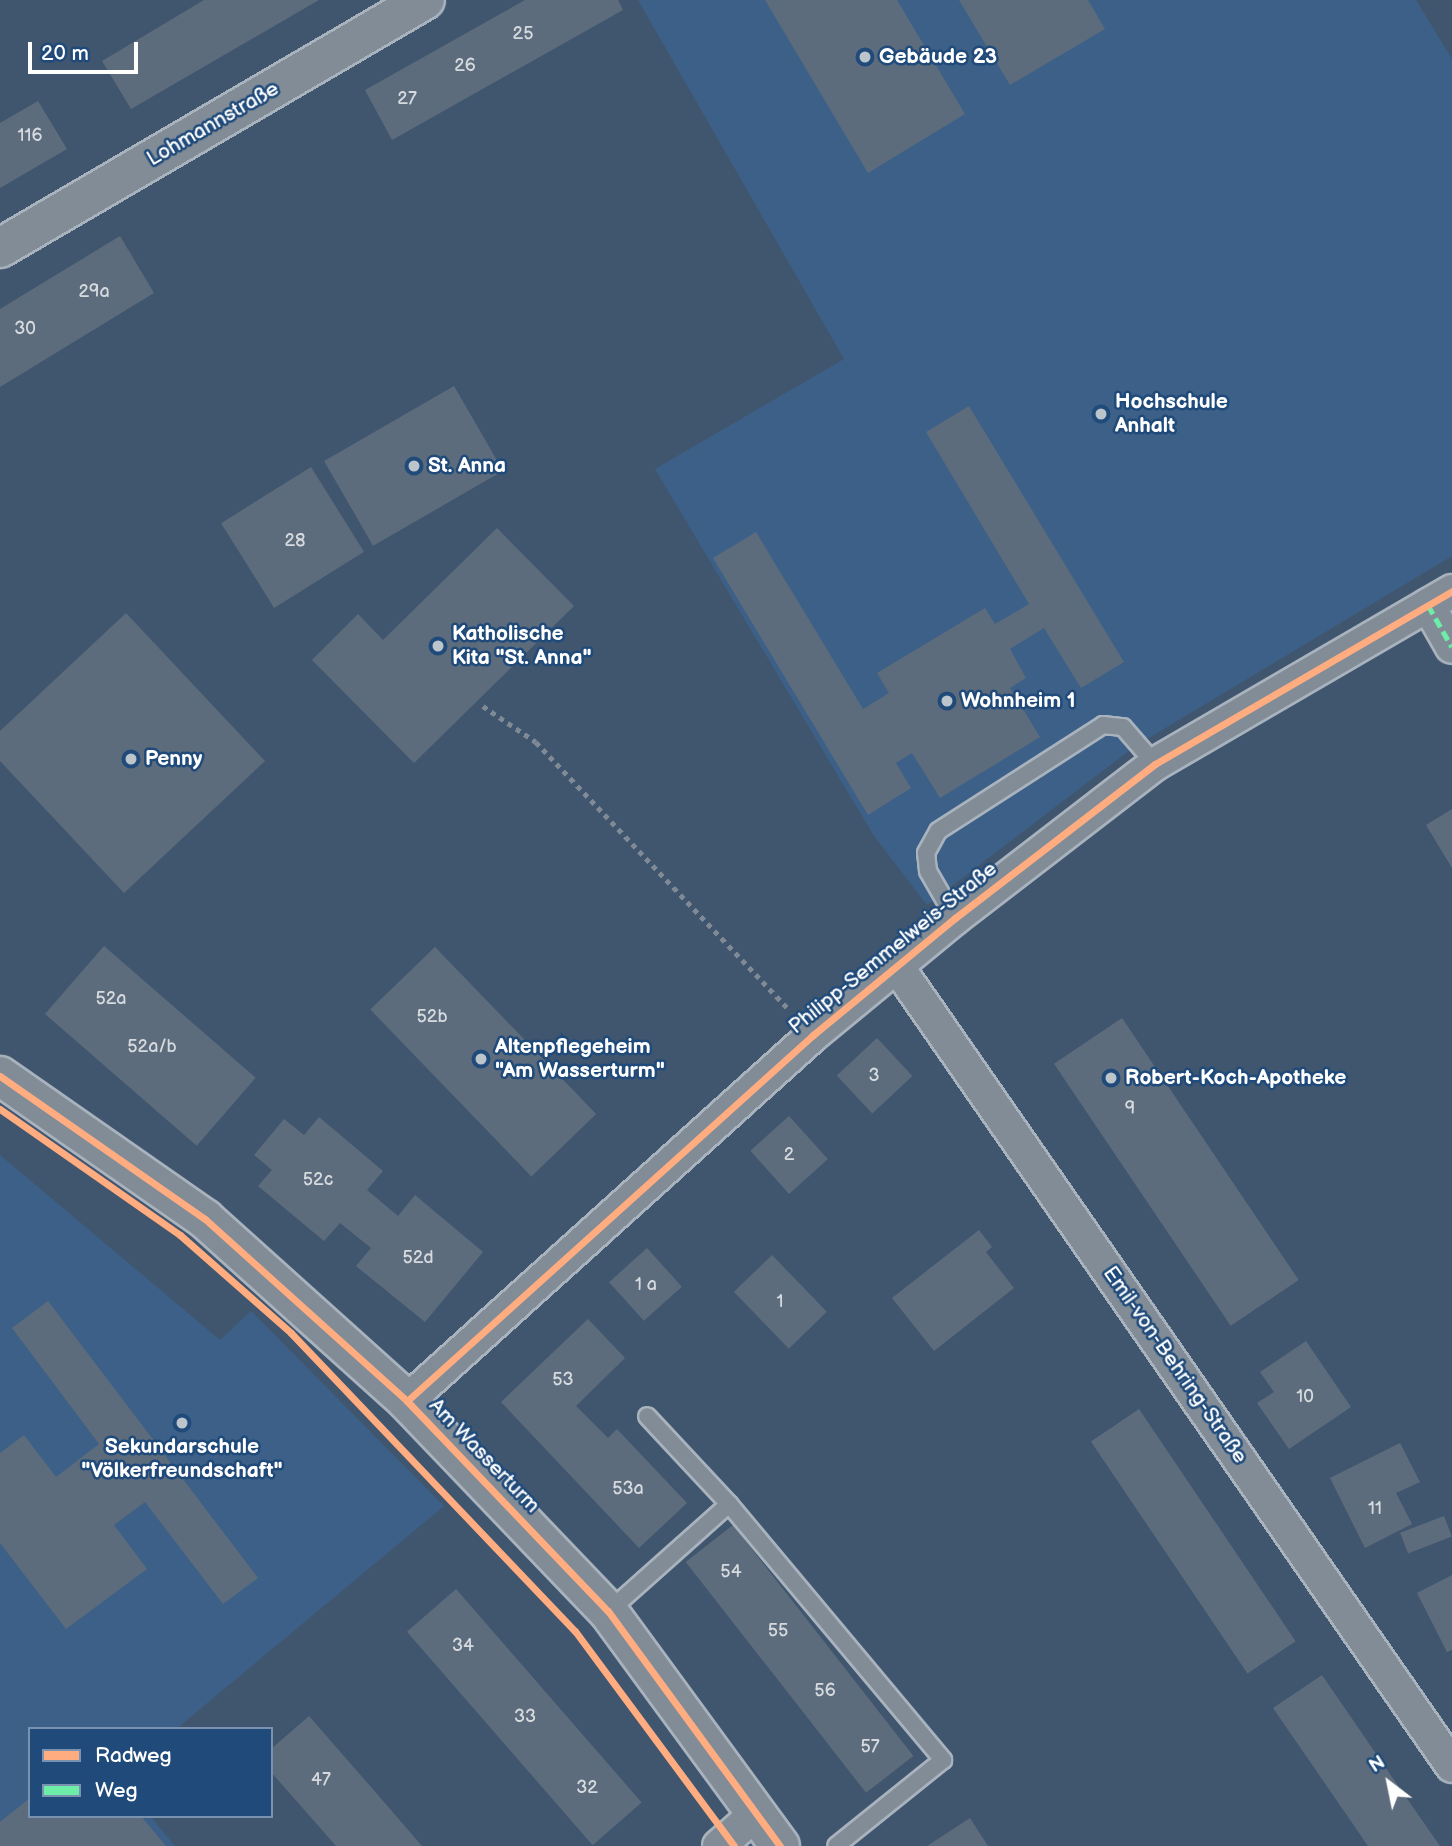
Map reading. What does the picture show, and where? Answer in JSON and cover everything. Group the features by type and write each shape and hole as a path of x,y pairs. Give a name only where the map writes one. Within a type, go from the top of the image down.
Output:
{"street":[{"name":"Lohmannstraße","path":"0,248 425,0"},
{"path":"1440,598 1452,647"},
{"name":"Philipp-Semmelweis-Straße","path":"407,1401 813,1035 955,918 1155,764 1440,598"},
{"name":"Emil-von-Behring-Straße","path":"896,965 1452,1766"},
{"name":"Am Wasserturm","path":"0,1076 205,1219 407,1401 608,1611 780,1846"},
{"path":"719,1846 757,1813"}],"lane":[{"path":"955,918 926,862 938,831 1103,725 1123,727 1155,764"},
{"path":"647,1416 729,1504 943,1760 836,1846"},
{"path":"608,1611 729,1504"}],"path":[{"path":"483,706 536,742 813,1035"}],"shaded area":[{"name":"Hochschule Anhalt","path":"638,0 1416,0 1452,59 1452,556 1134,747 927,905 874,836 655,469 844,359"},
{"name":"Sekundarschule \"Völkerfreundschaft\"","path":"0,1155 220,1340 251,1311 444,1506 178,1727 28,1727 28,1818 152,1818 175,1846 0,1846"}],"building":[{"path":"204,0 319,0 131,109 102,61"},
{"path":"525,0 618,0 623,10 392,140 365,90"},
{"name":"Gebäude 23","path":"765,0 897,0 965,114 868,173"},
{"name":"Gebäude 23","path":"959,0 1088,0 1105,29 1010,85"},
{"path":"38,101 67,149 0,188 0,123"},
{"path":"120,236 154,293 0,387 0,309"},
{"name":"St. Anna","path":"454,386 503,471 373,546 324,461"},
{"path":"969,406 1124,662 1081,688 1044,628 1010,649 1026,678 1010,688 1040,737 940,798 912,753 896,763 911,788 868,815 713,558 756,532 863,709 889,693 877,673 985,608 995,624 1029,604 926,432"},
{"path":"311,467 364,552 274,608 221,523"},
{"path":"497,528 574,606 414,763 312,660 358,614 383,640"},
{"path":"126,613 265,761 124,893 0,761 0,731"},
{"path":"1452,809 1452,868 1426,825"},
{"path":"104,946 256,1078 197,1146 45,1014"},
{"name":"Altenpflegeheim \"Am Wasserturm\"","path":"435,947 596,1114 531,1176 370,1010"},
{"path":"1122,1018 1299,1280 1231,1326 1054,1064"},
{"path":"877,1038 912,1076 872,1114 837,1076"},
{"path":"789,1116 828,1159 789,1194 750,1151"},
{"path":"319,1117 383,1171 367,1190 398,1216 415,1195 483,1252 425,1322 356,1266 371,1248 340,1223 324,1241 258,1186 272,1170 254,1155 284,1119 304,1135"},
{"path":"979,1230 992,1247 986,1252 1014,1288 934,1351 892,1298"},
{"path":"647,1248 682,1287 644,1321 609,1282"},
{"path":"772,1255 827,1312 789,1349 734,1292"},
{"path":"48,1301 258,1578 223,1604 145,1502 114,1525 147,1569 66,1629 0,1543 0,1453 24,1435 56,1477 99,1444 12,1328"},
{"path":"588,1319 625,1358 576,1406 608,1438 617,1429 687,1503 639,1548 501,1402"},
{"path":"1306,1341 1351,1407 1289,1449 1257,1403 1274,1392 1260,1372"},
{"path":"1139,1409 1296,1641 1247,1674 1091,1441"},
{"path":"1400,1443 1420,1482 1396,1493 1412,1524 1365,1548 1330,1478"},
{"path":"1444,1516 1452,1537 1408,1553 1400,1533"},
{"path":"733,1525 913,1756 866,1793 686,1562"},
{"path":"1452,1575 1452,1650 1447,1652 1417,1593"},
{"path":"456,1589 642,1803 593,1845 407,1632"},
{"path":"1322,1675 1440,1846 1368,1846 1273,1708"},
{"path":"309,1716 422,1846 336,1846 273,1774 273,1747"},
{"path":"28,1800 28,1818 143,1818 166,1846 0,1846 0,1822"},
{"path":"970,1818 988,1846 927,1846"}],"marked path":[{"path":"1428,605 1452,647"}],"cycle path":[{"path":"407,1401 813,1035 955,918 1155,764 1452,591"},
{"path":"0,1076 205,1219 407,1401 608,1611 780,1846"},
{"path":"0,1109 180,1235 291,1333 575,1631 734,1846"}],"place":[{"name":"Gebäude 23","path":"865,57"},
{"name":"Hochschule Anhalt","path":"1101,414"},
{"name":"St. Anna","path":"414,466"},
{"name":"Katholische Kita \"St. Anna\"","path":"438,646"},
{"name":"Wohnheim 1","path":"947,701"},
{"name":"Penny","path":"131,759"},
{"name":"Altenpflegeheim \"Am Wasserturm\"","path":"481,1059"},
{"name":"Robert-Koch-Apotheke","path":"1111,1078"},
{"name":"Sekundarschule \"Völkerfreundschaft\"","path":"182,1423"}]}
